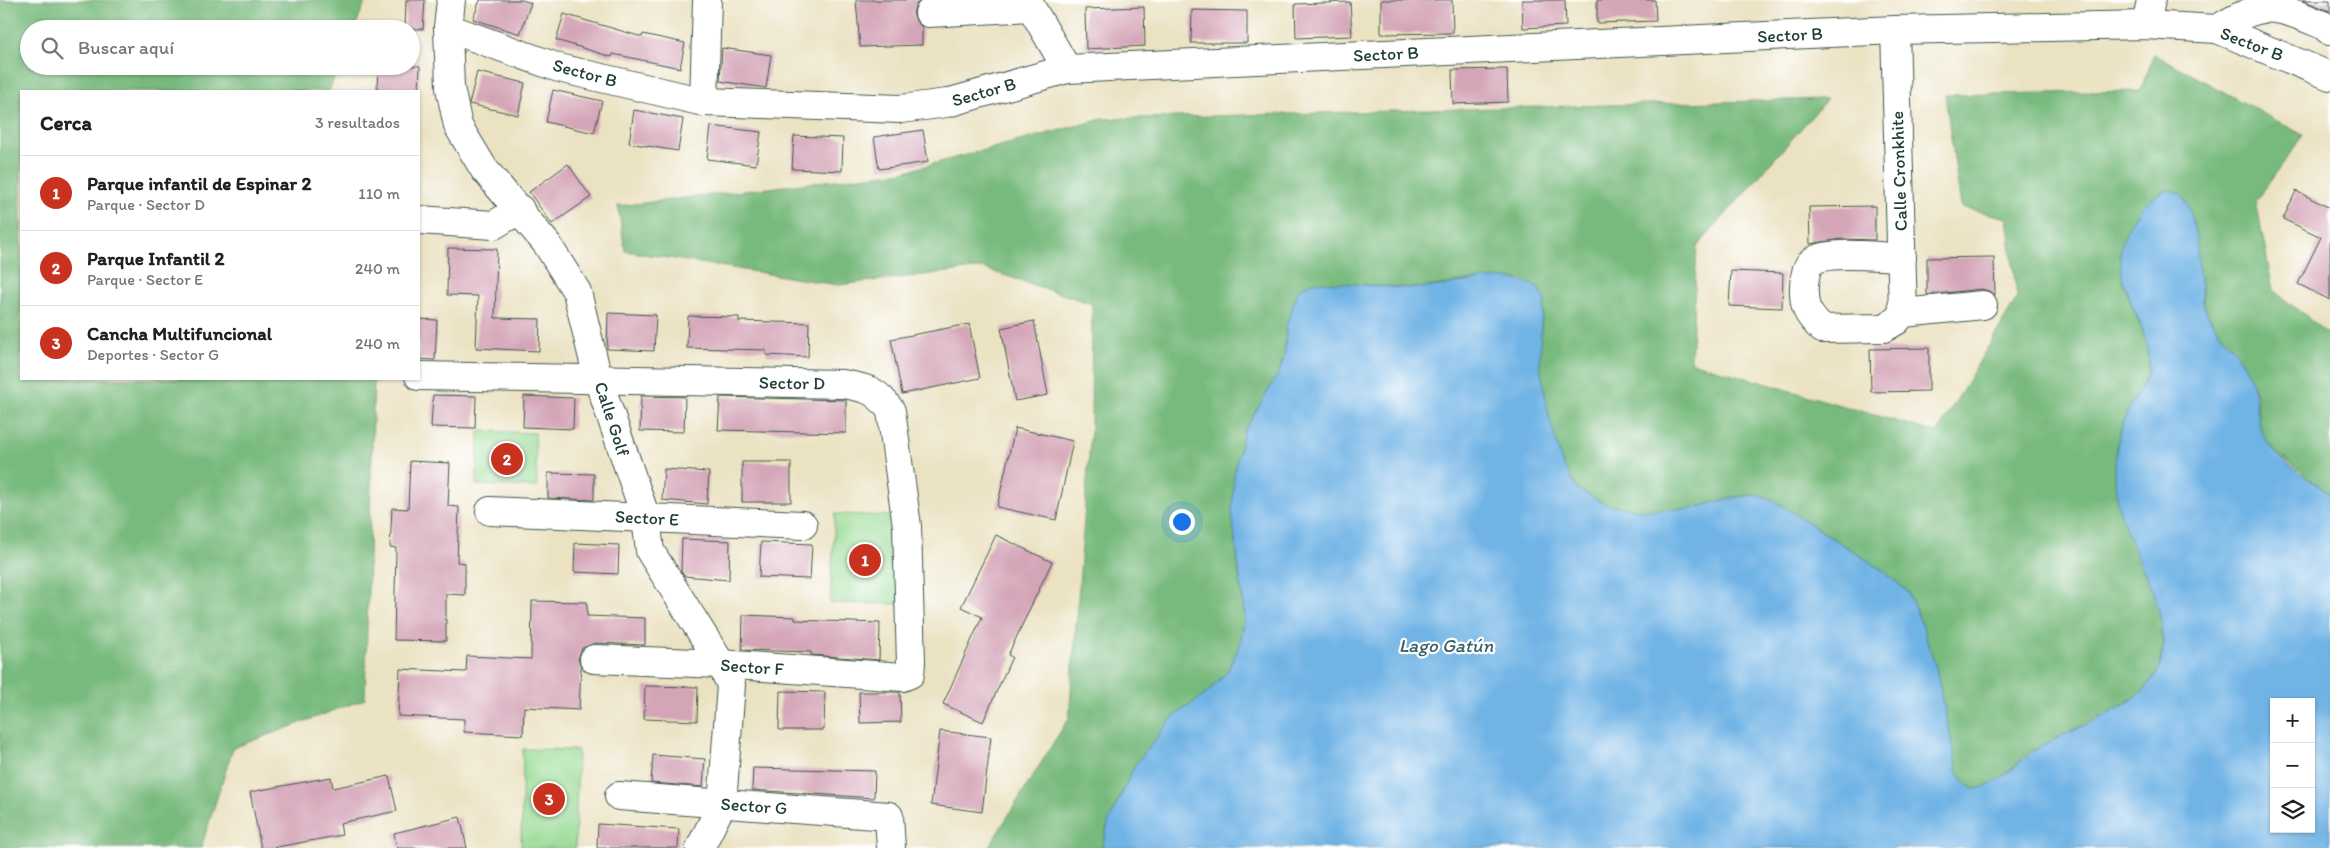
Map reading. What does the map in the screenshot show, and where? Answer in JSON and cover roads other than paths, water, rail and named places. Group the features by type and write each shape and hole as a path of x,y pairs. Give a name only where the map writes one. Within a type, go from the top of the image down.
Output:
{"street":[{"name":"Calle Golf","path":"451,0 448,28 450,88 458,126 484,169 520,209 547,244 577,292 598,378 646,518 650,551 721,664 731,685 722,804 700,848"},
{"path":"704,102 708,0"},
{"path":"929,13 974,5 1029,3 1067,69"},
{"path":"2217,29 2246,11 2268,6 2323,25 2330,32"},
{"name":"Sector B","path":"448,28 560,68 704,102 901,109 947,103 1067,69 1894,30 2149,13 2217,29 2330,76"},
{"name":"Calle Cronkhite","path":"1894,30 1904,312"},
{"path":"420,220 494,225 520,209"},
{"path":"1902,257 1823,255 1811,262 1805,275 1804,298 1808,315 1822,329 1884,328 1896,321 1904,312 1983,305"},
{"name":"Sector D","path":"420,376 843,384 867,388 882,397 891,411 907,526 910,674"},
{"name":"Sector E","path":"490,511 803,525"},
{"name":"Sector F","path":"594,659 721,664 903,678 910,674"},
{"name":"Sector G","path":"619,796 889,816 891,848"}],"water":[{"name":"Lago Gatún","path":"2168,190 2179,193 2189,206 2195,232 2203,302 2216,328 2246,368 2253,388 2259,423 2263,434 2278,455 2288,464 2330,494 2330,848 1102,848 1108,823 1135,765 1174,716 1206,694 1227,672 1240,645 1245,617 1232,514 1234,474 1244,431 1279,373 1285,353 1286,326 1299,289 1312,282 1418,288 1478,280 1508,279 1538,287 1545,300 1541,323 1540,366 1549,417 1562,462 1577,489 1605,504 1639,510 1690,509 1731,498 1754,495 1773,500 1881,569 1908,592 1923,627 1936,668 1958,772 1965,783 1973,789 1993,783 2045,744 2109,714 2139,694 2151,682 2161,664 2162,654 2159,612 2146,574 2122,517 2117,497 2115,466 2117,445 2122,425 2149,368 2146,343 2141,325 2127,292 2120,258 2123,240 2132,221 2147,202"}],"place":[{"name":"Parque Infantil 2","path":"507,459"},
{"name":"Parque infantil de Espinar 2","path":"865,560"},
{"name":"Cancha Multifuncional","path":"549,799"}]}
